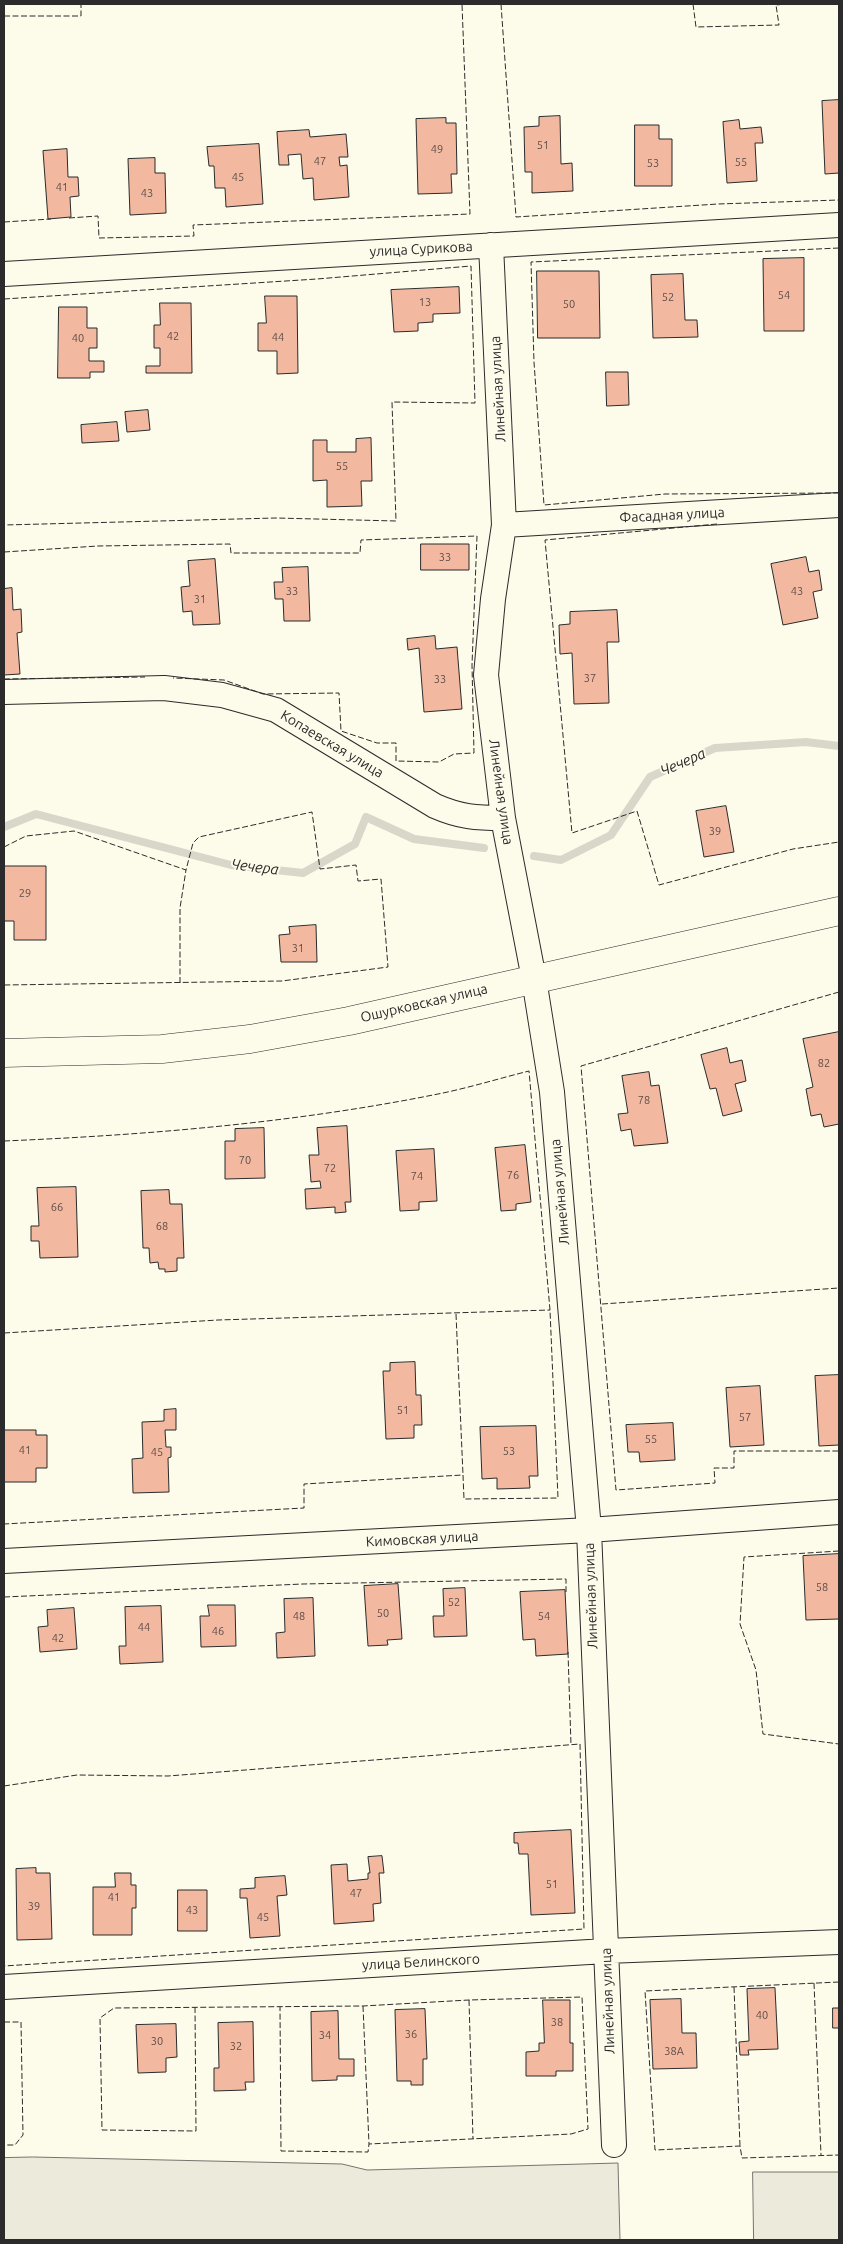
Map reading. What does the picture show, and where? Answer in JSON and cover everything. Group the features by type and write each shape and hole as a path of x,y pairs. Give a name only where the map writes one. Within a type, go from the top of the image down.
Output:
{"street":[{"name":"улица Сурикова","path":"4,274 839,225"},
{"name":"Линейная улица","path":"491,245 504,525 492,600 486,675 503,818 534,978 552,1092 588,1530 614,2145"},
{"name":"Фасадная улица","path":"504,525 839,506"},
{"name":"Копаевская улица","path":"4,692 164,688 222,695 276,710 435,806 456,815 472,818 503,818"},
{"name":"Ошурковская улица","path":"4,1052 162,1049 250,1039 349,1021 839,911"},
{"name":"Кимовская улица","path":"4,1561 588,1530 839,1512"},
{"name":"улица Белинского","path":"4,1986 606,1951 839,1942"}],"shaded area":[{"path":"33,2157 342,2164 367,2170 618,2163 620,2240 4,2240 4,2158"},
{"path":"753,2172 839,2172 839,2240 754,2240"}],"building":[{"path":"839,100 839,173 825,174 822,101"},
{"path":"560,116 561,164 572,163 573,191 532,193 532,172 525,172 524,127 539,126 539,117"},
{"path":"446,118 446,123 456,123 457,174 451,174 452,193 418,194 416,119"},
{"path":"739,120 740,129 761,127 763,143 755,143 757,181 727,183 723,122"},
{"path":"635,125 659,125 659,139 672,139 672,186 635,186"},
{"path":"309,130 310,137 346,134 348,157 339,157 340,166 347,165 349,197 314,200 313,178 303,179 301,154 288,155 289,165 279,165 277,132"},
{"path":"259,144 263,204 226,207 225,188 215,188 214,166 209,166 207,147"},
{"path":"67,149 68,177 78,177 79,196 70,197 71,217 48,219 43,151"},
{"path":"155,158 155,173 165,173 166,213 130,215 128,159"},
{"path":"804,258 804,331 764,331 763,259"},
{"path":"537,271 599,271 600,338 538,338"},
{"path":"683,274 685,320 697,320 698,337 653,338 651,275"},
{"path":"459,287 460,313 433,314 433,322 418,323 418,331 394,332 391,290"},
{"path":"265,296 297,296 298,373 277,374 277,351 258,351 258,323 266,323"},
{"path":"160,303 191,303 192,373 146,373 146,366 160,366 160,348 154,348 154,325 160,325"},
{"path":"59,307 87,307 87,328 97,328 97,348 89,348 89,361 104,361 104,372 90,372 90,378 58,378"},
{"path":"606,372 628,372 629,405 607,406"},
{"path":"148,410 150,430 127,432 125,412"},
{"path":"117,422 119,441 82,443 81,425"},
{"path":"371,438 372,481 361,481 362,506 327,507 327,480 313,481 313,440 327,440 327,452 356,452 356,439"},
{"path":"421,544 469,544 469,570 421,570"},
{"path":"806,557 809,572 819,570 822,590 813,592 818,618 783,625 771,564"},
{"path":"215,559 220,624 193,625 192,611 183,612 181,587 190,586 188,561"},
{"path":"308,567 310,621 284,621 283,599 275,599 274,582 283,582 282,568"},
{"path":"12,588 13,610 21,609 22,632 17,633 20,674 4,675 4,589"},
{"path":"617,610 619,642 607,642 609,703 574,704 572,653 560,654 559,625 570,624 570,612"},
{"path":"435,636 436,649 457,647 462,709 424,712 419,648 408,650 407,639"},
{"path":"726,806 734,852 704,857 696,811"},
{"path":"4,866 46,866 46,940 14,940 14,921 4,921"},
{"path":"316,925 317,962 281,962 279,935 290,934 289,927"},
{"path":"839,1032 839,1124 824,1127 821,1114 811,1116 806,1089 813,1087 803,1039"},
{"path":"727,1048 730,1063 742,1060 746,1081 735,1084 742,1111 723,1116 716,1088 710,1089 701,1055"},
{"path":"649,1072 651,1086 659,1085 668,1143 634,1146 631,1129 621,1131 618,1114 628,1113 622,1076"},
{"path":"347,1126 351,1202 345,1202 346,1212 335,1213 335,1207 306,1209 305,1189 321,1188 320,1181 311,1182 309,1155 319,1155 317,1128"},
{"path":"264,1128 265,1178 225,1179 225,1141 235,1141 235,1129"},
{"path":"525,1145 531,1202 516,1204 516,1210 501,1211 495,1148"},
{"path":"434,1149 437,1201 419,1202 419,1210 400,1211 396,1151"},
{"path":"76,1187 78,1257 40,1258 39,1241 31,1241 31,1226 39,1226 37,1188"},
{"path":"169,1190 170,1204 182,1204 184,1258 177,1258 177,1271 165,1272 165,1269 159,1269 158,1262 150,1263 149,1248 143,1248 141,1191"},
{"path":"415,1362 416,1395 421,1395 422,1425 414,1425 414,1438 386,1439 383,1371 390,1371 390,1363"},
{"path":"839,1375 839,1445 819,1446 815,1376"},
{"path":"760,1386 764,1445 730,1447 726,1388"},
{"path":"176,1409 176,1430 165,1430 166,1447 171,1447 171,1457 168,1458 169,1492 133,1493 132,1459 143,1458 142,1422 164,1421 164,1410"},
{"path":"673,1423 675,1460 640,1462 639,1452 628,1452 626,1425"},
{"path":"536,1426 538,1476 529,1476 530,1488 497,1489 497,1478 482,1479 480,1427"},
{"path":"4,1430 36,1430 36,1435 47,1435 47,1468 36,1468 36,1482 4,1482"},
{"path":"839,1554 839,1619 806,1620 803,1556"},
{"path":"398,1584 402,1639 387,1640 388,1645 368,1646 364,1586"},
{"path":"465,1588 467,1636 434,1637 433,1616 444,1616 443,1589"},
{"path":"565,1590 568,1654 536,1656 535,1639 523,1640 520,1592"},
{"path":"313,1598 315,1656 277,1658 276,1633 285,1632 284,1599"},
{"path":"208,1605 235,1605 236,1646 201,1647 200,1616 209,1616"},
{"path":"161,1606 163,1662 120,1664 119,1646 126,1646 125,1607"},
{"path":"74,1608 77,1649 40,1652 38,1627 48,1626 47,1610"},
{"path":"571,1830 575,1913 531,1915 528,1854 519,1854 518,1843 514,1843 514,1833"},
{"path":"382,1856 384,1873 379,1873 381,1903 373,1904 374,1921 334,1924 331,1865 347,1864 348,1881 368,1879 368,1873 370,1873 368,1857"},
{"path":"36,1868 36,1873 50,1873 52,1939 17,1940 16,1869"},
{"path":"115,1873 131,1873 131,1885 136,1885 136,1908 132,1908 132,1935 93,1935 93,1887 115,1887"},
{"path":"285,1876 287,1895 277,1896 280,1936 250,1938 247,1898 240,1898 240,1889 255,1888 255,1878"},
{"path":"178,1890 207,1890 207,1931 178,1931"},
{"path":"775,1988 778,2049 748,2050 749,2055 740,2055 739,2042 749,2041 747,1989"},
{"path":"681,1999 682,2033 696,2033 697,2068 653,2069 650,2000"},
{"path":"543,2000 570,2000 570,2043 573,2043 573,2071 556,2071 556,2076 526,2076 526,2052 539,2051 539,2043 544,2043"},
{"path":"833,2008 839,2008 839,2028 833,2028"},
{"path":"425,2009 427,2059 423,2059 423,2085 411,2085 411,2081 397,2081 395,2010"},
{"path":"338,2011 339,2059 354,2059 354,2076 337,2076 337,2080 312,2081 311,2012"},
{"path":"253,2022 254,2082 245,2082 246,2090 214,2091 214,2068 219,2068 218,2023"},
{"path":"176,2024 177,2057 166,2058 166,2072 138,2073 136,2025"}],"waterway":[{"name":"Чечера","path":"534,856 561,860 611,835 650,777 715,748 806,742 839,746"},
{"name":"Чечера","path":"4,827 36,814 231,865 303,873 355,844 366,817 414,839 484,848"}],"fence":[{"path":"4,16 81,16 81,4"},
{"path":"69,218 98,216 99,238 194,236 193,225 470,214 462,4"},
{"path":"501,4 516,217 718,204 839,200"},
{"path":"693,4 696,27 779,25 776,5 786,4"},
{"path":"4,222 51,219"},
{"path":"839,248 531,262 534,362 544,505 665,494 839,493"},
{"path":"4,299 317,279 471,266 475,403 392,402 396,521 276,518 4,525"},
{"path":"717,524 545,540 572,833 637,811 659,885 793,849 839,842"},
{"path":"4,552 98,546 230,544 231,553 360,553 361,540 477,536 472,665 474,753 454,754 439,762 396,761 396,743 377,743 341,731 339,693 263,694 224,680 173,678"},
{"path":"4,679 145,677"},
{"path":"4,847 26,836 74,831 186,870 193,843 199,837 312,812 320,869 356,865 358,881 381,879 388,967 282,981 4,985"},
{"path":"180,983 180,908 186,870"},
{"path":"839,992 581,1066 616,1490 715,1483 714,1468 734,1468 734,1451 839,1451"},
{"path":"4,1141 165,1131 327,1113 445,1093 529,1071 550,1310 558,1498 464,1499 463,1475 304,1484 304,1508 4,1524"},
{"path":"602,1304 839,1288"},
{"path":"4,1333 218,1320 550,1310"},
{"path":"456,1314 463,1475"},
{"path":"839,1551 744,1557 740,1624 756,1670 763,1734 839,1744"},
{"path":"4,1597 303,1584 566,1579 566,1592"},
{"path":"568,1652 571,1745"},
{"path":"4,1786 77,1775 168,1776 580,1744 584,1929 4,1966"},
{"path":"839,1982 645,1991 655,2150 740,2146 742,2158 839,2155"},
{"path":"814,1983 821,2155"},
{"path":"734,1987 740,2146"},
{"path":"195,2007 196,2131 102,2130 100,2018 114,2008 363,2006 469,2000 582,1997 588,2129 571,2134 369,2144 368,2152 281,2151 280,2007"},
{"path":"469,2000 473,2139"},
{"path":"363,2006 369,2144"},
{"path":"4,2022 21,2022 23,2135 15,2145 4,2145"}]}
